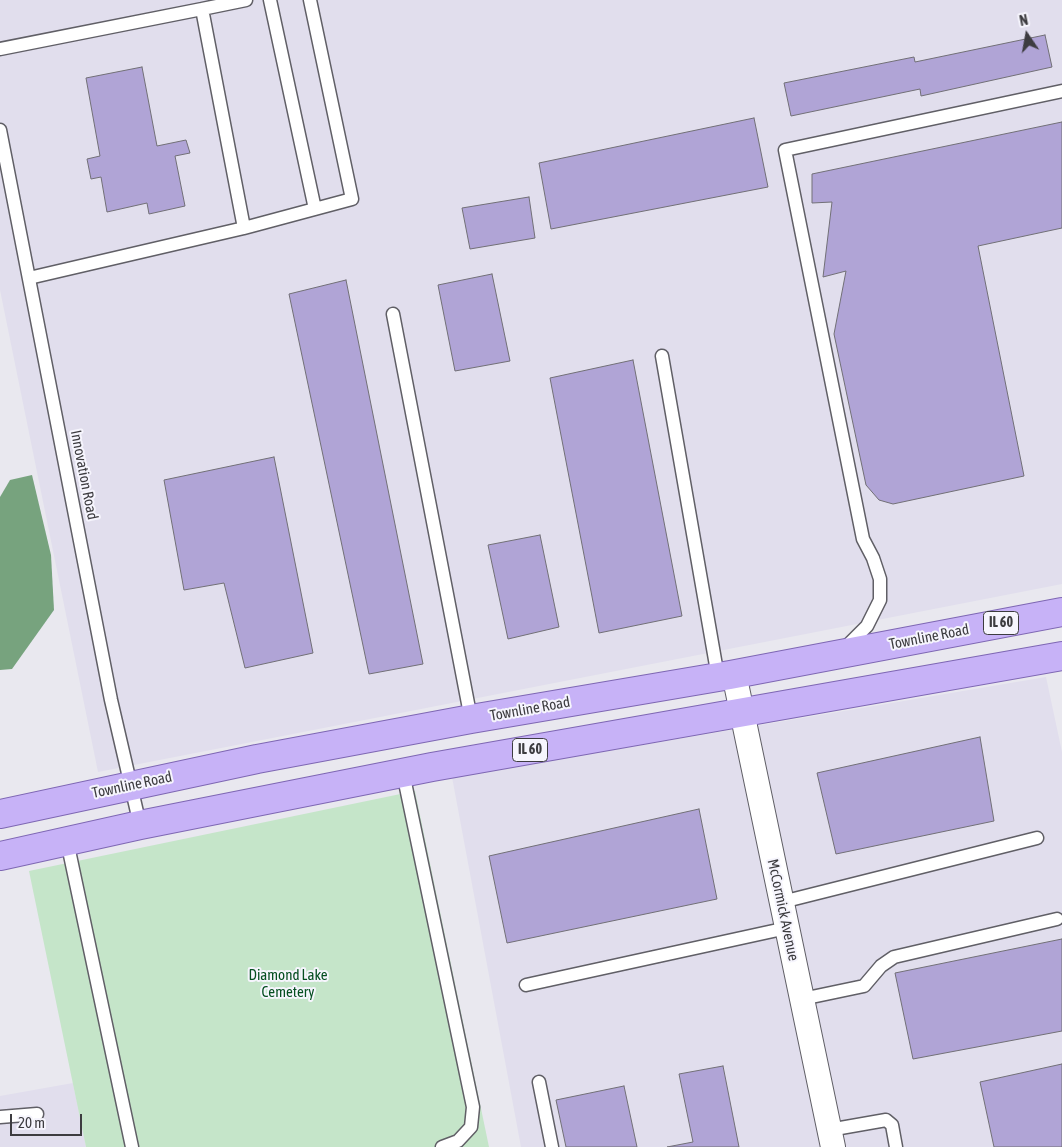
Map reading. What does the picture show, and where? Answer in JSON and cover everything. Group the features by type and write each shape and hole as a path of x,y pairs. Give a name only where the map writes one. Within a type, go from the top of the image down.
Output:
{"main road":[{"name":"Townline Road","path":"0,814 257,759 471,719 726,675 1062,612"},
{"name":"IL 60","path":"0,856 140,825 403,773 1062,656"}],"street":[{"name":"McCormick Avenue","path":"726,675 742,712 831,1138"}],"lane":[{"path":"0,48 246,0"},
{"path":"270,0 315,209"},
{"path":"29,278 244,228 352,198 310,0"},
{"path":"202,9 244,228"},
{"path":"840,654 867,626 880,600 880,579 864,539 785,150 1062,91"},
{"name":"Innovation Road","path":"0,130 109,690 140,825"},
{"path":"393,314 471,719"},
{"path":"662,356 726,675"},
{"path":"403,773 473,1108 471,1127 458,1141 442,1147"},
{"path":"782,902 1037,838"},
{"path":"66,841 132,1147"},
{"path":"802,999 864,986 881,966 894,957 1058,919"},
{"path":"526,985 787,928"},
{"path":"539,1082 552,1147"},
{"path":"0,1118 37,1114"},
{"path":"831,1138 886,1120 892,1125 896,1147"}],"shaded area":[{"path":"0,0 1062,0 1062,584 98,772 0,290"},
{"path":"32,475 51,555 54,610 12,669 0,670 0,497 10,480"},
{"path":"1046,677 1062,752 1062,1147 521,1147 452,777"},
{"path":"73,1083 86,1147 0,1147 0,1096"}],"green space":[{"name":"Diamond Lake Cemetery","path":"415,791 489,1147 86,1147 29,871"}],"building":[{"path":"1045,35 1052,67 921,96 920,89 791,116 784,83 914,57 915,62"},
{"path":"142,67 157,146 186,140 190,153 175,156 185,206 149,214 147,203 107,212 101,177 91,179 87,159 100,156 86,78"},
{"path":"754,118 768,187 551,229 539,163"},
{"path":"1062,122 1062,228 978,246 1024,476 893,504 879,500 866,485 834,334 846,271 823,277 832,202 812,203 812,174"},
{"path":"529,197 535,238 470,249 462,208"},
{"path":"492,274 510,361 455,371 438,285"},
{"path":"346,280 423,664 369,674 289,294"},
{"path":"633,360 682,616 599,633 550,378"},
{"path":"274,457 313,653 245,668 224,583 184,590 164,480"},
{"path":"540,535 559,627 508,639 488,545"},
{"path":"980,737 994,821 836,854 817,773"},
{"path":"699,809 717,899 507,943 489,856"},
{"path":"1062,939 1062,1031 913,1059 895,973"},
{"path":"1062,1064 1062,1147 994,1147 980,1082"},
{"path":"723,1066 739,1147 667,1147 693,1142 679,1074"},
{"path":"624,1086 637,1147 566,1147 556,1100"}]}
